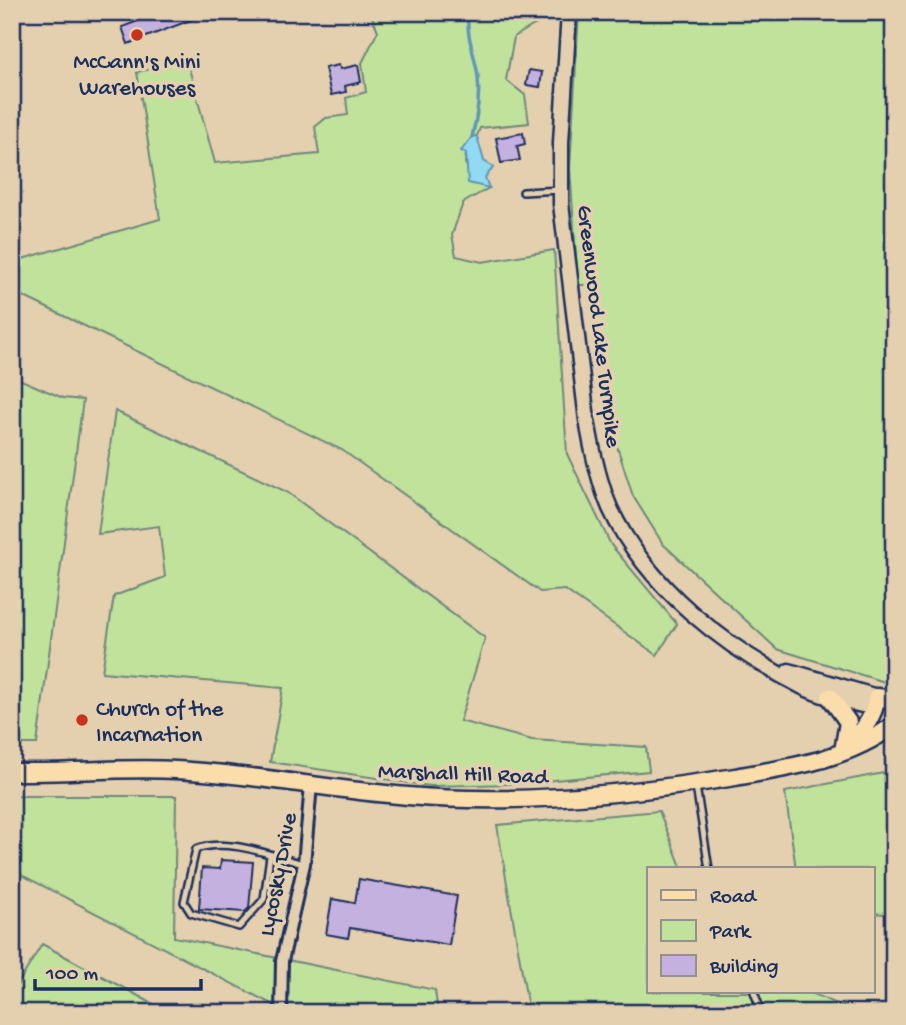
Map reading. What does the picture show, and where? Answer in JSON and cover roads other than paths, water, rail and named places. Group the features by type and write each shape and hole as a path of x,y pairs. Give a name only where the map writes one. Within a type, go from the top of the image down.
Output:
{"main road":[{"name":"Greenwood Lake Turnpike","path":"569,12 561,190 568,279 594,459 610,506 643,560 689,610 726,640 804,688 830,696 876,702 894,699"},
{"name":"Greenwood Lake Turnpike","path":"761,662 894,710"},
{"path":"830,696 848,722 842,753"},
{"name":"Marshall Hill Road","path":"12,772 175,770 407,796 517,800 696,783 811,764 842,753 863,732 876,702"},
{"path":"842,753 873,740 894,725"}],"street":[{"name":"Lycosky Drive","path":"281,1013 285,942 304,864 311,785"}],"lane":[{"path":"523,192 561,190"},
{"path":"696,783 709,867"},
{"path":"270,856 264,899 239,927 191,913 184,902 196,849 223,845 270,856 304,864"},
{"path":"754,993 762,1013"}],"water":[{"path":"477,136 484,161 494,167 485,177 489,188 468,183 466,153 461,151 472,137"}],"waterway":[{"path":"472,137 479,84 468,30 468,15 507,16 509,12"}],"place":[{"name":"McCann's Mini Warehouses","path":"137,35"},
{"name":"Church of the Incarnation","path":"82,720"}]}
